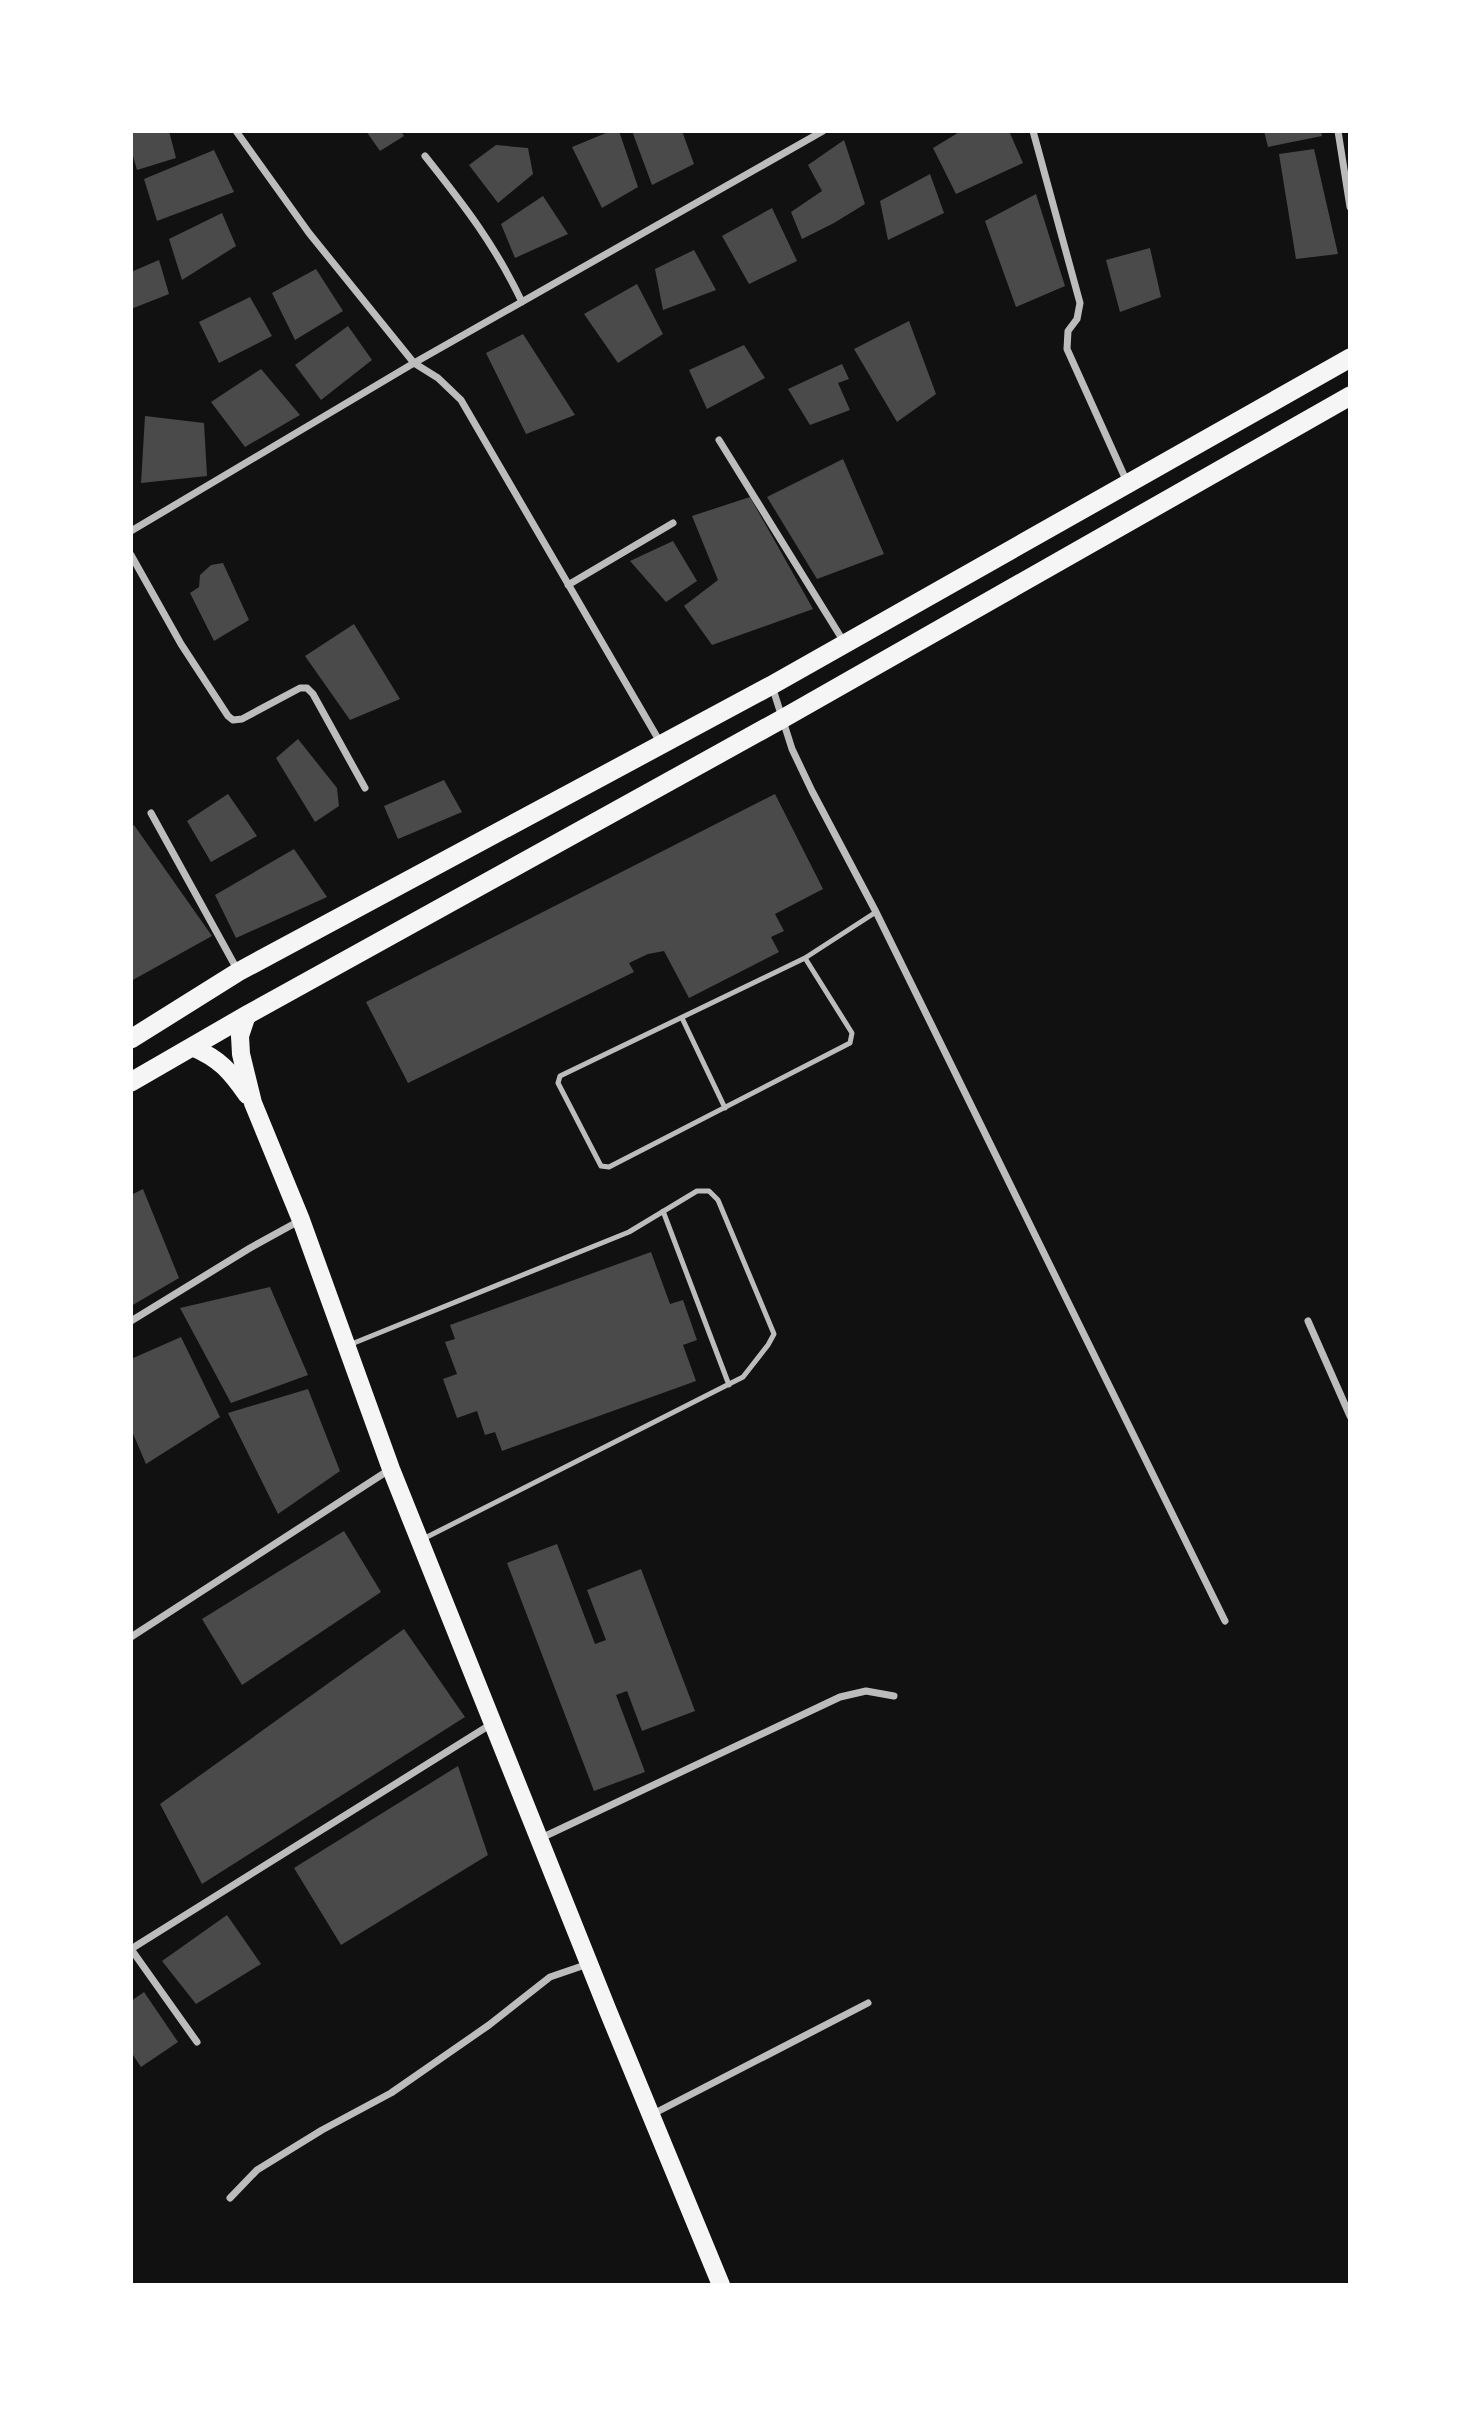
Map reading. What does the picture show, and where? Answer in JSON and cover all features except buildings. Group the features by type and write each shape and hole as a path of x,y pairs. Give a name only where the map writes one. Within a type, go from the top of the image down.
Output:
{"highway":[{"path":"132,1037 238,972 772,685 1350,358"},
{"path":"131,1082 1349,399"}],"main road":[{"path":"247,1015 240,1036 253,1103 301,1220 419,1541 721,2285"},
{"path":"192,1047 209,1054 227,1067 253,1103"}],"street":[{"path":"236,131 309,233 414,363 438,378 461,400 661,746"},
{"path":"800,131 803,143"},
{"path":"131,531 414,363 823,131"},
{"path":"1033,131 1080,303 1077,319 1068,331 1067,349 1128,484"},
{"path":"1338,131 1350,207"},
{"path":"425,156 469,211 503,263 522,302"},
{"path":"719,440 845,644"},
{"path":"568,585 673,523"},
{"path":"131,555 181,645 228,716 233,720 242,719 300,688 307,688 313,694 365,788"},
{"path":"772,685 792,749 812,791 876,912 1225,1621"},
{"path":"151,813 238,972"},
{"path":"131,1321 301,1220"},
{"path":"1308,1321 1350,1416"},
{"path":"131,1637 391,1469"},
{"path":"539,1839 840,1698 866,1691 894,1696"},
{"path":"197,2042 131,1949 492,1723"},
{"path":"230,2198 257,2170 322,2130 391,2093 489,2025 550,1977 589,1964"},
{"path":"651,2115 868,2003"}],"lane":[{"path":"806,958 852,1033 850,1043 609,1167 601,1166 558,1083 560,1076 806,958 876,912"},
{"path":"682,1017 725,1108"},
{"path":"346,1347 629,1232 697,1191 709,1191 718,1200 774,1334 743,1377 419,1541"},
{"path":"663,1211 729,1385"}]}
